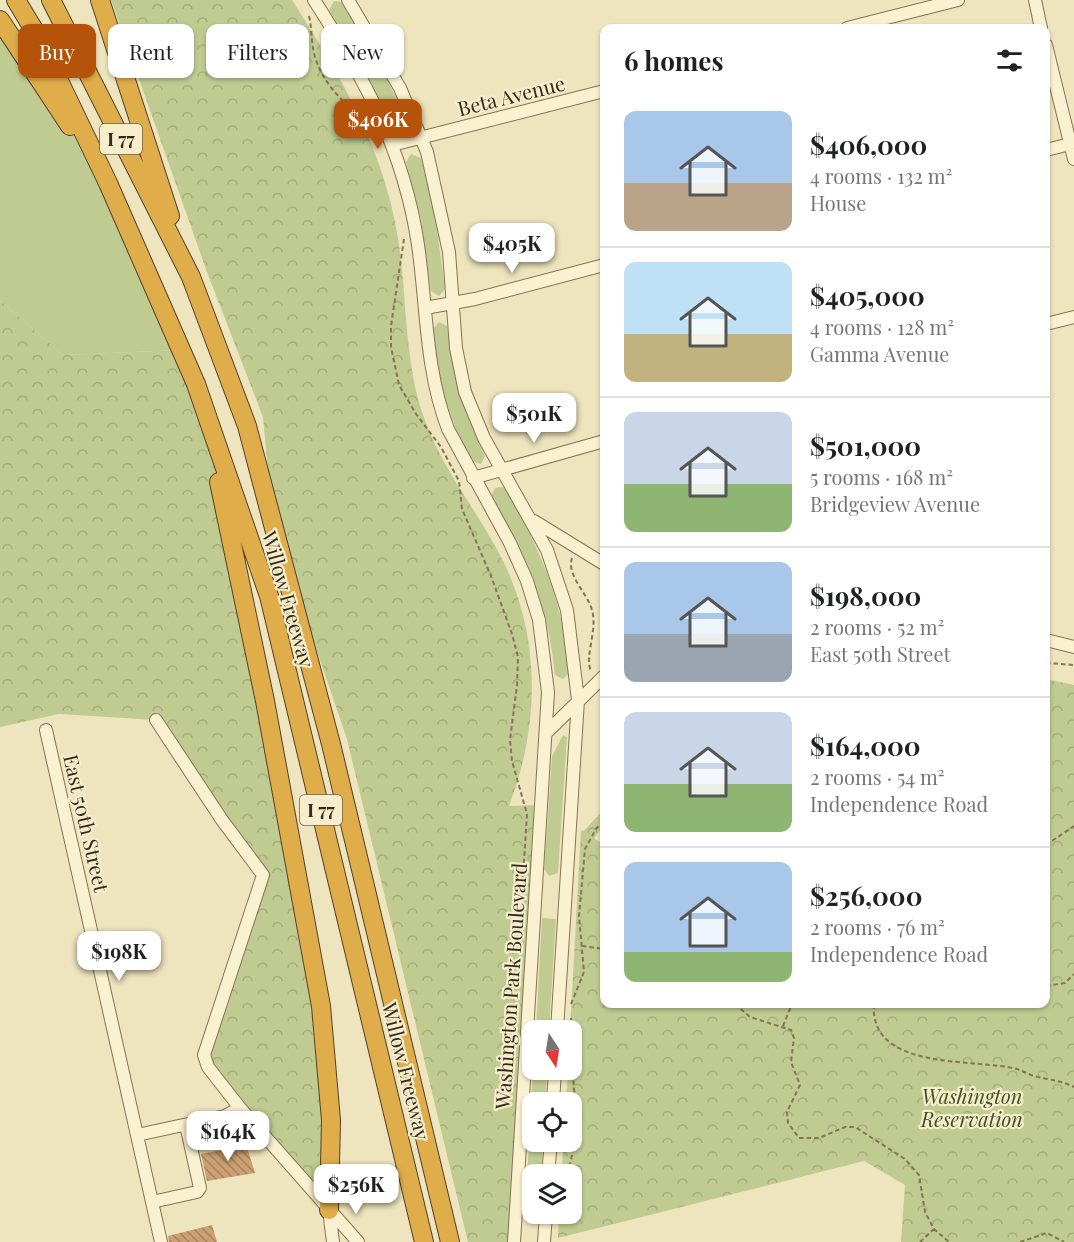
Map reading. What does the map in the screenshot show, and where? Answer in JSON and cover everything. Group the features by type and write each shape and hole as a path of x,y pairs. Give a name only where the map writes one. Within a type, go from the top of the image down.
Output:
{"highway":[{"name":"Willow Freeway","path":"16,0 37,34 108,183 196,384 269,596 424,1242"},
{"name":"Willow Freeway","path":"51,0 191,277 247,426 331,744 450,1242"},
{"path":"100,0 191,277"},
{"path":"0,20 108,183"},
{"path":"196,384 234,550 321,1006 331,1120 329,1210"}],"street":[{"name":"Washington Park Boulevard","path":"314,0 375,102 392,145 413,218 425,308 427,345 435,393 448,429 510,543 533,598 543,642 548,692 514,1242"},
{"path":"348,0 387,64 422,138 445,226 454,303 456,348 465,392 484,438 547,550 567,610 578,700 558,1020"},
{"path":"863,24 958,0"},
{"path":"1035,0 1040,24"},
{"path":"1050,62 1074,159"},
{"name":"Beta Avenue","path":"392,145 600,92"},
{"path":"1050,149 1070,144"},
{"path":"425,308 600,267"},
{"path":"1050,323 1074,317"},
{"path":"473,478 600,442"},
{"path":"532,520 600,562"},
{"path":"1050,641 1074,647"},
{"path":"546,733 599,676"},
{"path":"156,720 222,820 263,875 204,1055 208,1066 240,1108 358,1242"},
{"name":"East 50th Street","path":"46,730 161,1242"},
{"path":"138,1135 225,1116 240,1108"},
{"path":"153,1202 197,1192 200,1188 186,1125"},
{"path":"329,1210 333,1242"},
{"path":"544,1242 545,1224"}],"path":[{"path":"308,13 314,52 324,75 338,99 362,120 375,137"},
{"path":"404,237 390,347 399,385 416,414 441,447 459,481 462,509 491,576 518,657 510,740 512,761 526,814 523,885"},
{"path":"572,559 573,573 593,612 595,625 588,663 599,676"},
{"path":"1050,663 1074,665"},
{"path":"571,1004 584,972 579,916 585,849 600,824"},
{"path":"1050,842 1074,826"},
{"path":"582,946 600,948"},
{"path":"1050,985 1065,983 1074,974"},
{"path":"740,1008 750,1017 791,1030 794,1038 790,1054 800,1085 787,1112 791,1129 799,1138 809,1140 845,1126 855,1127 905,1159 919,1175 925,1212 934,1229 949,1242"},
{"path":"783,1026 790,1008"},
{"path":"875,1008 878,1026 887,1041 897,1048 944,1062 1017,1069 1074,1087"},
{"path":"570,1164 575,1141 573,1080"},
{"path":"920,1242 934,1229"},
{"path":"1020,1242 1047,1233 1064,1242"}],"green space":[{"path":"111,0 292,0 307,24 206,24 206,78 309,78 309,27 321,46 321,78 339,78 371,143 382,174 398,238 409,345 421,409 444,462 494,544 509,575 521,607 528,640 532,673 531,707 520,773 509,806 541,805 528,1020 522,1020 522,1080 524,1080 514,1242 468,1242 347,739 273,522 263,417 207,272 139,78 194,78 194,24 119,24"},
{"path":"334,1 341,2 355,24 338,24 329,10"},
{"path":"0,20 18,47 18,78 38,78 108,183 181,350 63,355 0,300"},
{"path":"368,78 387,78 408,123 405,131 397,132"},
{"path":"411,154 421,158 433,200 445,289 439,296 431,291 421,220 406,162"},
{"path":"0,300 63,355 181,350 196,384 230,527 321,1006 329,1210 204,1055 261,883 156,720 59,714 0,727"},
{"path":"439,322 447,326 461,393 471,425 485,456 481,464 471,461 456,429 445,396 437,363 433,329"},
{"path":"495,488 505,488 529,533 556,599 562,622 569,673 563,679 555,675 547,625 534,582 491,496"},
{"name":"Washington Reservation","path":"1050,680 1074,685 1074,1242 901,1242 905,1185 864,1161 558,1238 559,1224 582,1224 582,1164 562,1164 563,1152 582,1152 582,1092 567,1092 567,1080 582,1080 582,1020 571,1020 581,830 584,831 600,813 600,831 594,838 600,842 600,1008 1050,1008"},
{"path":"563,735 567,737 558,873 549,876 544,869 552,756"},
{"path":"542,918 556,919 550,1020 537,1020"},
{"path":"532,1080 546,1080 546,1092 532,1092"},
{"path":"528,1152 542,1152 542,1164 528,1164"}],"building":[{"path":"244,1138 255,1173 207,1181 201,1154 227,1149 226,1143"},
{"path":"212,1225 217,1242 169,1242 168,1236"}]}
